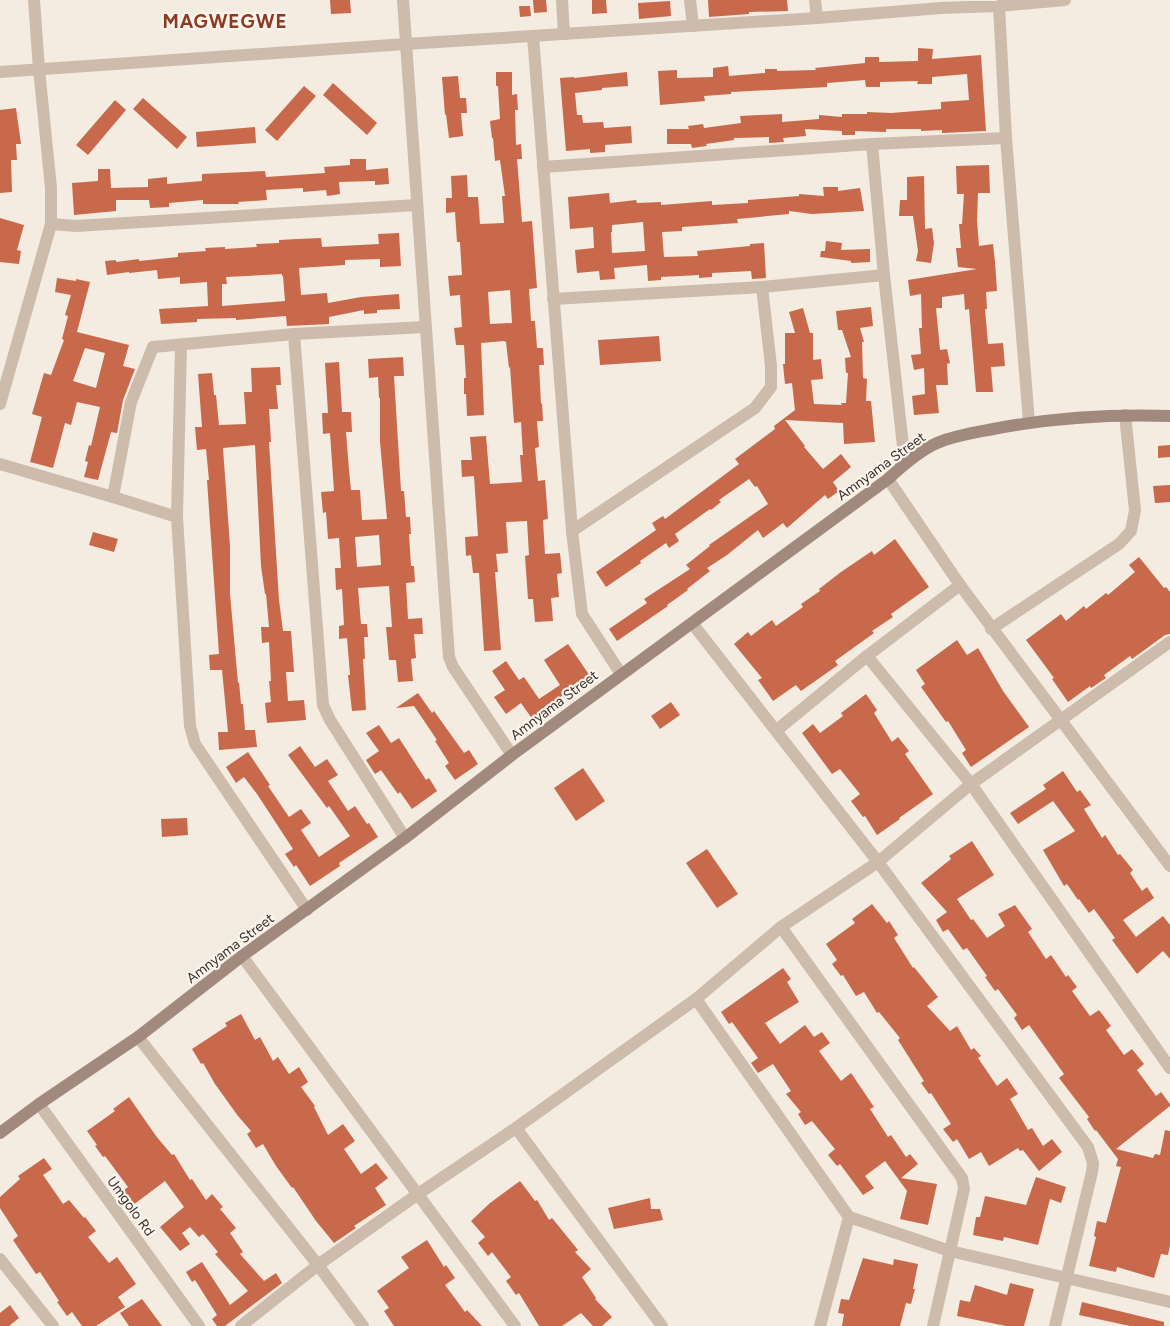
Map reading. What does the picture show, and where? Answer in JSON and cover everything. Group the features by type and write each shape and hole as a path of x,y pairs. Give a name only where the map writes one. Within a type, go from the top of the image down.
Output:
{"street":[{"path":"0,404 50,224 52,188 39,69 34,0"},
{"path":"403,0 449,656 453,667 512,754"},
{"path":"562,0 564,34"},
{"path":"690,0 693,26"},
{"path":"816,0 817,18"},
{"path":"0,72 817,18 941,4 999,6 1065,0"},
{"path":"999,6 1006,138 1030,422"},
{"path":"533,36 572,531 582,614 621,674"},
{"path":"543,167 872,144 1006,138"},
{"path":"872,144 884,275 905,464"},
{"path":"50,224 76,226 417,205"},
{"path":"553,299 762,286 884,275"},
{"path":"572,531 755,408 771,387 771,366 762,286"},
{"path":"113,497 131,402 153,347 294,334 425,327"},
{"path":"294,334 323,705 330,720 404,838"},
{"path":"180,345 177,517 192,737 307,910"},
{"path":"991,629 1119,544 1131,531 1135,510 1125,415"},
{"name":"Amnyama Street","path":"0,1133 39,1104 138,1037 242,956 404,838 512,754 936,443 960,436 1030,422 1125,415 1170,416"},
{"path":"0,464 177,517"},
{"path":"888,479 991,629 1170,866"},
{"path":"777,730 867,656 960,585"},
{"path":"692,623 878,862 1088,1147 1093,1163 1092,1172 1055,1326"},
{"path":"241,1326 318,1265 516,1128 696,999 781,927 878,862 971,784 1170,642"},
{"path":"867,656 971,784 1170,1068"},
{"path":"781,927 959,1172 964,1189 933,1326"},
{"path":"242,956 515,1326"},
{"path":"696,999 849,1217 950,1250 1170,1302"},
{"path":"138,1037 318,1265 363,1326"},
{"name":"Umgolo Rd","path":"39,1104 199,1326"},
{"path":"516,1128 662,1326"},
{"path":"820,1326 849,1217"},
{"path":"0,1259 53,1326"}],"building":[{"path":"330,0 350,0 351,13 331,14"},
{"path":"533,0 546,0 547,12 534,13"},
{"path":"592,0 606,0 607,13 592,14"},
{"path":"708,0 787,0 788,11 749,12 749,14 709,17"},
{"path":"670,1 671,16 639,19 638,3"},
{"path":"519,6 530,6 531,16 520,17"},
{"path":"918,48 933,49 932,59 981,55 986,131 942,133 942,130 886,129 886,132 855,131 855,135 842,135 842,131 805,129 806,136 783,138 784,142 769,143 769,137 734,138 734,140 692,148 691,144 667,144 667,129 689,129 688,126 703,124 704,128 741,123 740,116 782,114 782,122 819,119 819,115 842,117 842,114 941,109 941,102 969,100 967,74 932,77 932,84 917,84 918,81 880,82 880,87 866,87 865,80 827,83 827,87 731,92 731,94 704,96 705,101 660,105 658,71 677,70 677,78 713,77 713,68 728,66 729,76 765,73 765,69 777,69 777,71 816,70 815,68 865,63 865,57 879,57 879,62 918,61"},
{"path":"496,72 512,72 512,95 517,94 518,110 515,110 516,145 521,144 522,159 517,159 522,222 532,221 537,288 529,289 531,321 535,321 537,348 543,348 544,365 539,365 543,421 537,421 539,447 535,448 538,481 545,480 548,519 543,520 545,554 560,553 562,573 557,574 559,597 551,598 553,621 535,622 533,599 528,599 525,556 529,555 527,521 506,522 508,553 496,554 498,572 495,572 501,650 484,651 479,573 473,573 471,555 466,556 465,537 478,536 474,476 462,477 461,460 472,460 470,437 486,436 490,484 522,482 520,455 523,455 521,422 514,423 510,367 506,342 504,341 481,343 484,415 467,416 466,394 464,394 464,378 466,378 464,345 456,345 454,328 462,327 460,295 450,296 448,276 462,275 460,242 457,242 455,212 446,213 446,198 452,198 451,176 467,175 468,197 478,197 480,224 504,223 502,196 505,196 500,160 495,161 490,121 500,119 498,86 496,86","holes":["510,290 512,323 490,324 488,292"]},
{"path":"627,72 628,86 575,93 577,115 582,115 583,123 603,122 604,128 631,126 632,143 605,145 605,152 590,153 590,149 566,151 560,78"},
{"path":"458,76 460,98 466,98 467,113 461,113 463,136 449,138 442,77"},
{"path":"333,83 377,123 367,135 323,95"},
{"path":"304,86 316,96 277,141 265,130"},
{"path":"143,98 187,137 177,149 133,109"},
{"path":"115,100 126,110 88,155 76,145"},
{"path":"16,108 21,144 16,144 17,160 11,160 12,192 0,193 0,110"},
{"path":"255,127 256,143 197,147 196,132"},
{"path":"350,159 366,159 366,170 388,168 389,184 375,185 375,181 339,182 340,194 327,196 326,190 303,192 303,188 266,190 267,200 238,202 239,204 203,204 203,200 169,203 169,207 150,208 149,200 116,200 116,211 74,215 72,183 98,181 98,169 110,169 111,188 148,187 148,179 167,177 167,184 202,181 202,174 265,171 266,177 325,173 324,167 350,165"},
{"path":"989,165 990,193 978,193 977,221 979,246 993,244 995,262 997,291 986,292 987,309 985,309 988,344 1003,343 1005,366 991,367 993,392 976,392 969,309 965,310 964,294 942,297 942,308 936,308 940,350 947,349 950,363 947,364 948,385 936,385 939,413 914,415 912,396 925,394 924,368 914,370 911,355 921,354 919,328 922,328 921,294 910,296 908,280 977,269 958,267 956,248 961,248 959,224 962,224 964,194 957,194 956,166"},
{"path":"924,176 925,229 932,228 934,243 931,263 916,261 918,251 913,216 899,216 900,200 907,200 907,177"},
{"path":"823,187 838,187 838,191 860,188 864,211 812,214 789,211 789,214 737,219 738,223 682,227 682,231 662,232 664,257 698,256 697,251 764,243 766,278 752,279 751,271 712,273 712,277 699,278 699,275 661,277 661,280 648,281 647,265 614,268 615,279 600,280 599,271 577,273 575,250 594,248 593,227 570,229 568,197 609,193 610,203 636,200 637,203 661,202 661,205 712,201 712,205 748,203 748,200 799,196 799,194 824,196","holes":["643,222 645,251 612,253 612,225"]},
{"path":"0,218 24,225 17,250 21,251 19,264 0,262"},
{"path":"399,233 401,266 380,267 380,259 345,260 345,265 299,268 301,295 327,293 328,303 361,297 399,294 400,309 377,310 377,313 364,314 364,310 329,317 329,324 287,326 286,316 236,320 236,318 197,319 197,322 161,324 159,309 208,306 207,282 180,284 180,277 158,279 157,270 107,275 105,261 116,260 116,262 139,259 139,261 178,257 178,253 206,251 205,248 257,247 256,244 279,243 279,240 321,238 322,247 379,244 378,234","holes":["282,274 285,301 222,306 222,284 227,284 226,277"]},
{"path":"826,241 842,243 841,250 870,249 870,262 851,263 851,261 820,257 821,251 825,251"},
{"path":"57,278 90,282 77,332 129,345 123,366 135,369 123,400 117,433 111,432 98,480 84,477 88,462 85,461 89,445 91,446 100,407 77,402 71,425 65,423 53,468 30,462 42,417 32,414 44,373 51,375 64,340 62,339 68,316 65,315 71,295 55,292","holes":["85,348 105,353 96,388 73,381"]},
{"path":"871,307 873,326 860,328 864,342 862,342 863,378 867,379 866,401 871,401 875,442 844,444 843,423 785,420 804,447 823,469 841,454 851,467 833,482 839,491 828,499 825,495 787,528 783,523 763,538 758,530 727,555 707,568 710,571 668,606 617,641 609,629 647,603 644,599 690,569 686,565 709,545 768,504 757,486 755,487 749,479 719,500 721,502 711,510 675,534 679,541 669,548 666,543 606,587 596,572 656,530 652,523 663,516 665,519 739,464 735,459 775,429 774,426 795,410 792,383 785,384 783,364 785,364 785,333 795,333 789,312 803,308 810,333 813,333 813,360 821,359 823,379 811,380 814,404 842,405 841,403 846,403 848,373 846,373 845,358 851,357 842,330 838,330 836,311"},
{"path":"659,336 661,361 600,365 598,340"},
{"path":"403,357 404,376 394,376 401,491 404,491 406,517 410,517 411,566 414,566 415,582 406,583 408,619 422,618 423,634 414,634 416,658 411,659 413,681 398,682 396,660 389,660 386,627 392,627 389,586 358,588 361,624 367,624 368,637 364,637 365,659 363,659 366,710 352,711 348,675 350,675 347,638 339,639 339,626 344,625 342,589 336,590 335,568 341,568 339,538 328,539 326,512 323,513 321,492 334,491 330,433 323,434 322,413 328,413 325,363 339,362 342,412 351,412 352,432 346,432 351,490 360,490 362,520 387,519 380,442 378,377 369,378 368,359","holes":["379,535 381,565 357,567 355,537"]},
{"path":"280,367 281,385 276,385 278,409 269,409 271,442 269,442 279,600 283,631 291,631 294,672 286,672 288,701 304,700 306,720 267,723 265,703 271,702 269,642 262,643 261,627 269,627 261,566 255,445 223,448 230,546 230,594 238,683 241,704 243,704 245,730 255,730 257,747 219,750 218,732 228,732 222,670 210,670 209,655 219,654 206,449 197,450 195,427 202,427 198,374 212,373 219,425 246,424 244,392 252,392 251,368"},
{"path":"1170,445 1170,457 1158,458 1158,446"},
{"path":"1170,485 1170,502 1155,503 1153,486"},
{"path":"93,532 118,539 114,552 89,545"},
{"path":"895,539 929,587 891,614 893,617 872,631 874,633 835,661 838,665 801,691 796,685 773,701 758,680 762,678 734,644 748,632 751,636 772,620 776,626 803,607 801,604 820,591 819,589 841,572 872,551 874,555"},
{"path":"1139,557 1164,588 1166,587 1170,592 1170,634 1165,635 1132,659 1130,656 1104,675 1106,678 1091,688 1090,686 1068,702 1052,679 1054,678 1026,640 1061,614 1066,621 1084,606 1086,609 1106,593 1108,595 1135,572 1129,565"},
{"path":"957,640 967,655 978,648 1003,691 1029,727 971,767 962,753 966,750 948,721 946,722 921,687 925,684 916,670"},
{"path":"568,644 590,676 555,701 557,704 533,720 521,703 506,714 494,697 505,690 492,671 506,661 519,680 524,677 539,699 560,685 544,660"},
{"path":"418,693 432,713 434,711 464,753 469,750 478,764 455,780 445,766 449,763 435,741 437,740 414,706 396,708"},
{"path":"866,694 877,710 874,713 892,742 898,737 909,751 905,754 933,794 877,835 865,816 863,817 851,801 860,794 840,769 832,774 802,733 813,724 820,733 843,716 841,713"},
{"path":"671,702 680,715 660,729 651,716"},
{"path":"379,725 391,743 399,738 426,780 429,778 437,791 412,809 400,792 398,794 381,770 375,774 366,760 379,751 366,733"},
{"path":"300,746 315,767 327,759 338,775 328,781 348,811 355,806 378,837 339,863 340,866 310,886 296,865 294,867 285,854 293,849 257,794 244,777 236,783 226,767 248,752 289,817 301,809 311,823 301,830 319,857 350,836 329,806 327,808 288,755"},
{"path":"583,768 605,801 576,821 554,788"},
{"path":"1063,771 1077,792 1080,790 1091,805 1084,809 1102,838 1105,835 1118,855 1120,854 1133,870 1130,873 1142,891 1147,887 1154,898 1123,920 1136,937 1163,916 1170,925 1170,959 1163,951 1137,974 1112,940 1115,938 1094,909 1089,913 1067,884 1064,886 1043,850 1075,831 1053,801 1018,824 1010,813 1046,789 1043,785"},
{"path":"187,818 188,835 162,837 161,819"},
{"path":"972,841 994,875 957,899 971,920 973,919 987,938 1005,926 998,914 1015,905 1032,929 1028,932 1046,959 1051,955 1066,977 1068,975 1077,987 1072,991 1090,1016 1099,1010 1111,1026 1106,1030 1124,1055 1132,1049 1144,1064 1137,1070 1156,1096 1161,1092 1170,1104 1170,1106 1116,1149 1153,1158 1155,1154 1160,1155 1165,1130 1170,1131 1170,1245 1168,1255 1161,1254 1154,1278 1117,1267 1116,1272 1089,1266 1096,1237 1094,1236 1097,1221 1106,1223 1121,1167 1116,1166 1118,1159 1095,1131 1087,1119 1089,1117 1059,1078 1064,1074 1029,1025 1022,1030 1014,1018 1017,1015 998,989 995,991 967,948 963,950 948,929 943,932 936,920 947,912 921,883 951,859 949,856"},
{"path":"707,849 738,894 717,908 686,863"},
{"path":"872,904 887,923 889,921 898,935 894,938 913,968 938,997 927,1006 950,1031 957,1026 971,1050 974,1048 981,1056 978,1058 997,1086 1007,1078 1018,1094 1010,1099 1028,1130 1032,1128 1043,1146 1052,1139 1062,1152 1039,1171 1023,1150 1020,1151 1018,1148 989,1166 981,1152 969,1159 957,1139 953,1142 943,1129 951,1124 931,1093 929,1094 921,1083 924,1081 898,1040 900,1038 879,1012 877,1013 864,992 856,996 843,975 841,976 832,964 837,960 826,944 855,923 852,919"},
{"path":"783,968 791,979 787,982 799,1002 765,1023 780,1044 805,1025 814,1037 822,1032 830,1043 819,1051 841,1081 851,1073 874,1107 870,1109 888,1137 891,1135 906,1157 910,1154 918,1164 901,1178 937,1184 928,1225 900,1219 907,1191 885,1161 865,1176 874,1188 863,1195 840,1164 837,1166 828,1155 835,1149 812,1121 805,1125 798,1114 801,1112 786,1094 791,1091 773,1064 758,1073 751,1063 758,1058 732,1022 729,1024 721,1012"},
{"path":"241,1014 255,1040 260,1037 273,1061 278,1057 289,1074 299,1067 308,1082 301,1087 315,1106 328,1135 343,1124 355,1141 344,1149 361,1174 376,1163 388,1178 375,1188 386,1205 354,1226 356,1228 334,1243 276,1166 263,1144 256,1148 247,1134 251,1131 238,1116 192,1049 227,1026 225,1023"},
{"path":"129,1097 156,1136 172,1155 174,1154 190,1180 192,1179 206,1200 212,1194 223,1207 220,1209 236,1228 230,1233 243,1252 240,1254 264,1281 276,1273 282,1283 225,1326 217,1326 212,1319 217,1315 195,1280 192,1282 186,1272 202,1262 230,1305 248,1291 215,1254 218,1252 203,1234 199,1237 190,1227 182,1233 190,1244 180,1251 160,1227 184,1207 165,1181 133,1205 123,1191 128,1187 105,1156 103,1157 87,1131 115,1111 113,1109"},
{"path":"44,1158 52,1169 43,1175 63,1204 69,1200 85,1217 96,1231 88,1237 109,1263 117,1257 136,1284 118,1297 125,1307 96,1326 82,1326 72,1312 67,1316 40,1272 36,1274 13,1240 18,1236 0,1208 0,1197 20,1179 18,1176"},
{"path":"1036,1177 1066,1187 1061,1203 1050,1199 1038,1245 1004,1237 1003,1241 973,1235 976,1217 980,1217 985,1196 1026,1205"},
{"path":"520,1181 535,1201 537,1200 549,1220 552,1218 578,1250 575,1252 591,1269 582,1277 595,1299 612,1317 602,1326 593,1326 581,1313 562,1326 539,1326 519,1293 516,1295 506,1281 511,1277 492,1252 488,1256 478,1243 485,1237 471,1221 490,1203"},
{"path":"650,1198 651,1209 660,1209 663,1220 614,1229 608,1208"},
{"path":"427,1240 444,1267 446,1265 455,1278 445,1285 465,1312 467,1310 482,1326 394,1326 384,1311 389,1308 377,1291 409,1268 401,1257"},
{"path":"863,1258 893,1265 894,1259 918,1264 911,1304 906,1303 900,1326 842,1326 844,1314 838,1313 841,1299 849,1300"},
{"path":"1010,1283 1034,1289 1024,1326 1006,1326 957,1316 960,1300 970,1302 975,1285 1007,1295"},
{"path":"142,1299 162,1326 129,1326 120,1313"},
{"path":"1082,1302 1164,1322 1164,1326 1130,1326 1079,1315"},
{"path":"10,1305 19,1318 9,1326 0,1326 0,1313"}],"district":[{"name":"MAGWEGWE","path":"225,21"}]}
